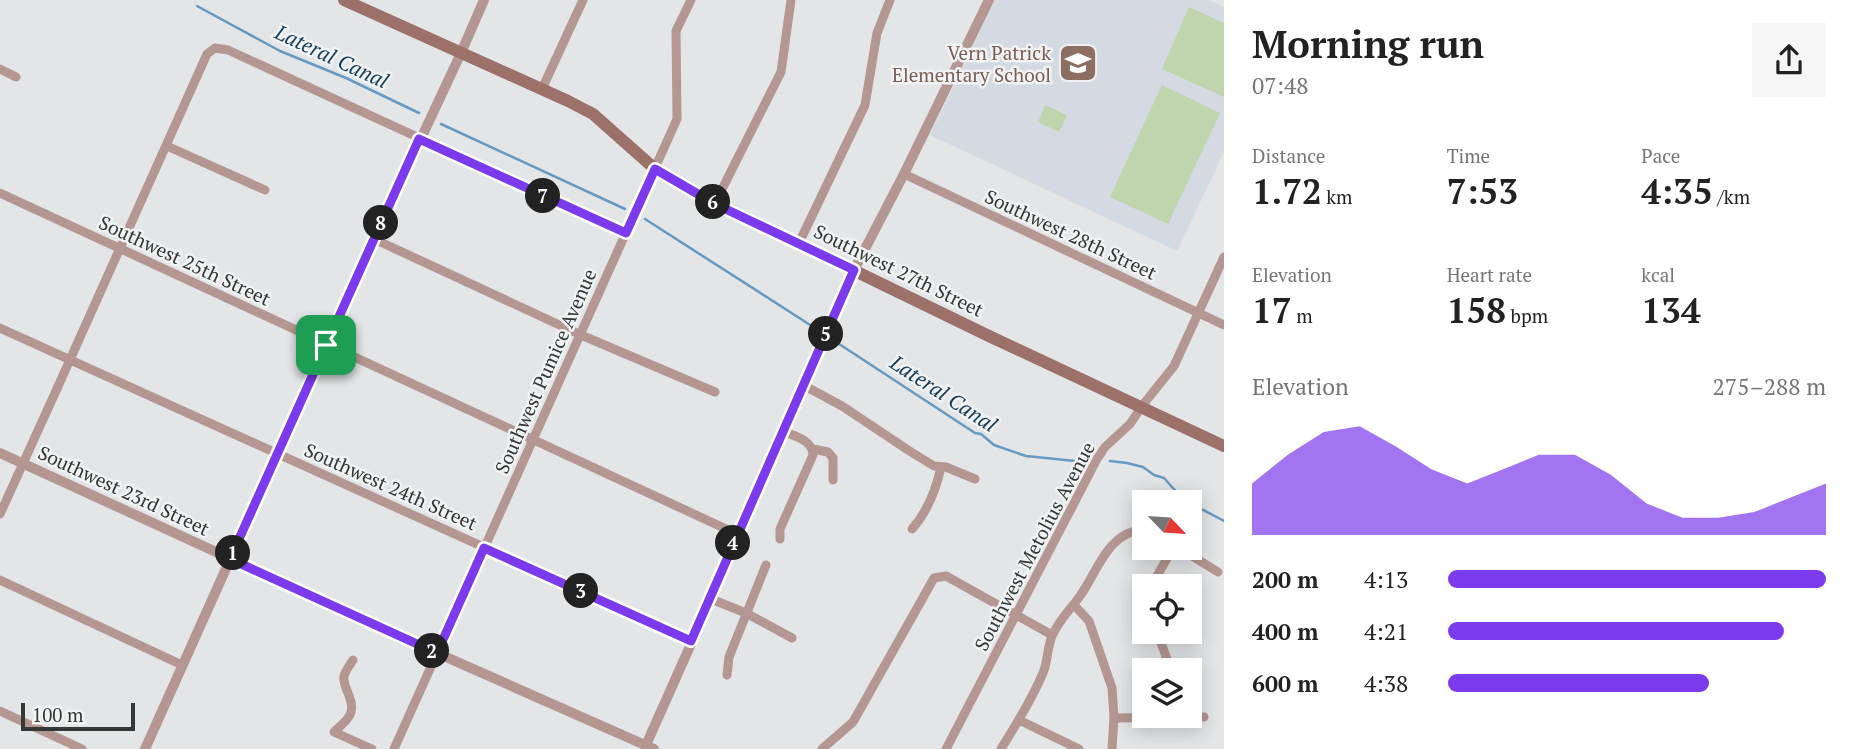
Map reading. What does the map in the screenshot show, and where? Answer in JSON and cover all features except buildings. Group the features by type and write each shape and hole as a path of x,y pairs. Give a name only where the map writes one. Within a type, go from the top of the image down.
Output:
{"main road":[{"name":"Southwest 27th Street","path":"344,0 593,114 655,169 715,204 1224,446"}],"street":[{"path":"145,749 484,0"},
{"path":"542,89 583,0"},
{"name":"Southwest Pumice Avenue","path":"394,749 677,119 676,31 691,0"},
{"path":"715,204 781,72 791,0"},
{"path":"799,243 865,105 877,33 890,0"},
{"path":"648,748 737,534 854,270 989,0"},
{"path":"0,513 207,54 215,48 228,50 626,233"},
{"path":"0,69 16,77"},
{"path":"167,146 265,190"},
{"name":"Southwest 28th Street","path":"904,174 1224,325"},
{"name":"Southwest 25th Street","path":"0,193 737,534"},
{"path":"374,239 581,335 715,392"},
{"name":"Southwest Metolius Avenue","path":"946,749 1097,459 1105,447 1130,424 1174,366 1223,264"},
{"name":"Southwest 24th Street","path":"0,328 691,641"},
{"path":"803,385 842,405 934,466 975,479"},
{"path":"783,431 808,443 813,449 828,452 833,457 833,480"},
{"path":"780,539 780,529 813,455 813,449"},
{"name":"Southwest 23rd Street","path":"0,453 648,748"},
{"path":"912,530 929,505 941,467"},
{"path":"1001,749 1045,670 1052,635 1064,615 1074,605 1108,548 1125,534 1132,532"},
{"path":"1198,560 1218,572"},
{"path":"727,675 729,657 766,565"},
{"path":"822,749 853,722 934,578 946,576 1052,635"},
{"path":"0,580 183,665"},
{"path":"711,599 746,613 792,638"},
{"path":"1074,605 1089,621 1112,688 1112,749"},
{"path":"353,660 344,675 345,687 353,709 349,718 334,732 372,749"},
{"path":"0,711 82,749"},
{"path":"1114,718 1132,718"},
{"path":"1019,720 1079,749"}],"shaded area":[{"path":"995,0 1209,0 1224,7 1224,152 1177,251 930,135"}],"green space":[{"path":"1189,7 1224,23 1224,97 1162,69"},
{"path":"1162,85 1220,113 1168,224 1110,197"},
{"path":"1045,105 1067,115 1059,132 1038,122"}],"waterway":[{"name":"Lateral Canal","path":"197,6 280,51 346,78 419,113"},
{"name":"Lateral Canal","path":"441,124 625,209"},
{"name":"Lateral Canal","path":"645,219 818,330"},
{"name":"Lateral Canal","path":"833,340 975,433 981,434 994,445 1026,456 1085,462"},
{"name":"Lateral Canal","path":"1110,461 1143,467 1164,478 1175,490"},
{"name":"Lateral Canal","path":"1202,509 1224,521"}],"place":[{"name":"Vern Patrick Elementary School","path":"1078,63"}],"route":[{"path":"419,139 626,233 655,169 715,204 854,270 691,641 484,548 437,653 230,559 326,345 419,139"}]}
